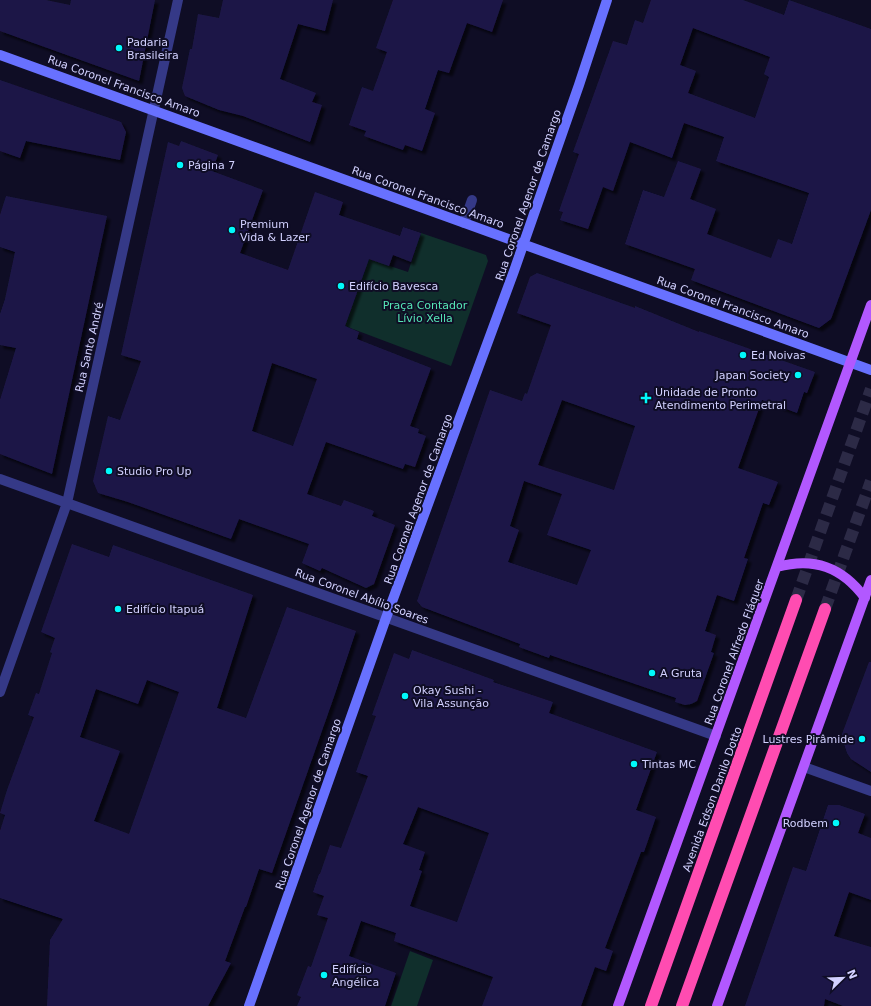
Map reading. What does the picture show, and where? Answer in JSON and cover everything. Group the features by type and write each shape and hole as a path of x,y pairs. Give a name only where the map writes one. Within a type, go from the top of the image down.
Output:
{"highway":[{"name":"Avenida Edson Danilo Dotto","path":"651,1006 796,600"},
{"path":"682,1006 825,609"}],"main road":[{"name":"Rua Coronel Alfredo Fláquer","path":"618,1006 871,305"},
{"path":"777,567 802,563 826,567 838,572 848,579 865,598"},
{"path":"717,1006 871,580"}],"street":[{"name":"Rua Santo André","path":"0,692 67,503 178,0"},
{"name":"Rua Coronel Agenor de Camargo","path":"249,1006 386,618 523,244 607,0"},
{"name":"Rua Coronel Francisco Amaro","path":"0,55 871,370"},
{"path":"464,223 472,200"},
{"name":"Rua Coronel Abílio Soares","path":"0,479 716,736"},
{"path":"804,767 871,791"}],"green space":[{"name":"Praça Contador Lívio Xella","path":"421,233 486,255 488,261 451,366 345,326 369,259 408,272"},
{"path":"410,951 433,960 417,1006 391,1006"}],"building":[{"path":"0,0 46,0 70,5 71,0 155,0 139,81 0,31"},
{"path":"223,0 333,0 325,31 298,24 280,79 316,93 312,102 322,105 310,142 243,116 219,110 185,96 182,88 190,49 192,49 198,14 219,18"},
{"path":"393,0 503,0 492,32 467,23 449,73 438,70 425,109 435,113 422,151 405,145 403,150 364,136 366,131 349,125 362,87 373,91 387,52 376,48"},
{"path":"651,0 743,0 784,15 789,0 871,29 871,210 831,319 819,328 691,280 695,269 625,244 643,190 664,197 678,161 701,169 690,199 716,209 707,234 771,258 778,239 792,244 809,193 716,161 724,137 684,123 672,158 630,142 613,191 603,187 588,229 560,220 563,212 559,211 579,154 573,152 613,41 627,45 635,20 643,23","holes":["693,28 770,57 764,74 769,77 755,118 688,93 696,71 680,65"]},
{"path":"0,80 121,122 126,132 120,160 26,141 20,158 0,151"},
{"path":"181,141 218,155 212,171 263,190 240,253 288,270 315,192 343,202 339,215 400,236 403,227 421,233 411,262 393,255 389,266 369,259 345,326 359,332 357,339 431,368 410,426 419,429 418,433 426,436 415,467 405,464 403,469 326,442 307,494 341,506 344,500 374,511 372,516 395,525 374,584 366,588 322,568 320,571 302,563 309,544 239,519 231,539 128,502 98,493 93,481 108,416 120,420 141,361 121,355 168,142 179,146","holes":["272,363 317,379 293,446 252,431"]},
{"path":"6,196 107,216 52,474 0,454 0,400 16,348 0,345 0,314 5,299 15,252 0,247 0,215"},
{"path":"537,273 635,308 635,306 699,332 815,372 807,393 804,392 797,413 762,400 738,468 778,482 769,505 763,503 744,558 748,559 734,601 717,595 705,631 716,635 711,652 714,653 697,701 691,704 685,705 675,702 676,698 550,655 549,658 519,647 520,644 422,607 417,601 490,390 522,401 525,393 527,394 551,325 517,313 530,277","holes":["562,400 635,426 614,490 538,465","524,481 562,494 547,535 591,550 577,585 508,562 519,530 510,526"]},
{"path":"72,544 109,557 113,545 253,595 217,708 246,718 287,607 356,631 272,873 259,869 225,961 231,963 208,1006 47,1006 50,940 63,919 0,898 0,831 5,815 0,813 34,717 28,715 36,693 39,694 52,653 50,652 55,638 41,632","holes":["147,680 179,692 129,834 94,821 120,751 80,737 96,689 138,704"]},
{"path":"412,650 494,680 493,682 553,702 549,713 657,752 636,810 656,817 644,852 641,852 605,948 613,951 606,971 595,967 581,1006 482,1006 493,977 394,941 396,933 361,921 349,956 396,973 385,1006 297,1006 301,997 297,995 308,966 311,967 328,918 317,915 324,896 313,892 330,845 341,848 368,776 356,772 376,716 372,715 394,653 409,659","holes":["418,807 489,833 457,922 410,906 422,871 419,870 425,852 403,844"]},
{"path":"869,662 871,662 871,772 851,759 847,753 842,738 842,734"},
{"path":"828,805 839,805 865,814 858,833 871,838 871,900 849,892 834,936 871,947 871,1006 843,1006 825,999 824,1006 745,1006 793,867 806,871"}],"tunnel":[{"path":"796,600 871,389"},
{"path":"825,609 871,481"}],"place":[{"name":"Padaria Brasileira","path":"119,48"},
{"name":"Página 7","path":"180,165"},
{"name":"Premium Vida & Lazer","path":"232,230"},
{"name":"Edifício Bavesca","path":"341,286"},
{"name":"Ed Noivas","path":"743,355"},
{"name":"Japan Society","path":"798,375"},
{"name":"Unidade de Pronto Atendimento Perimetral","path":"646,398"},
{"name":"Studio Pro Up","path":"109,471"},
{"name":"Edifício Itapuá","path":"118,609"},
{"name":"A Gruta","path":"652,673"},
{"name":"Okay Sushi - Vila Assunção","path":"405,696"},
{"name":"Lustres Pirâmide","path":"862,739"},
{"name":"Tintas MC","path":"634,764"},
{"name":"Rodbem","path":"836,823"},
{"name":"Edifício Angélica","path":"324,975"}]}
